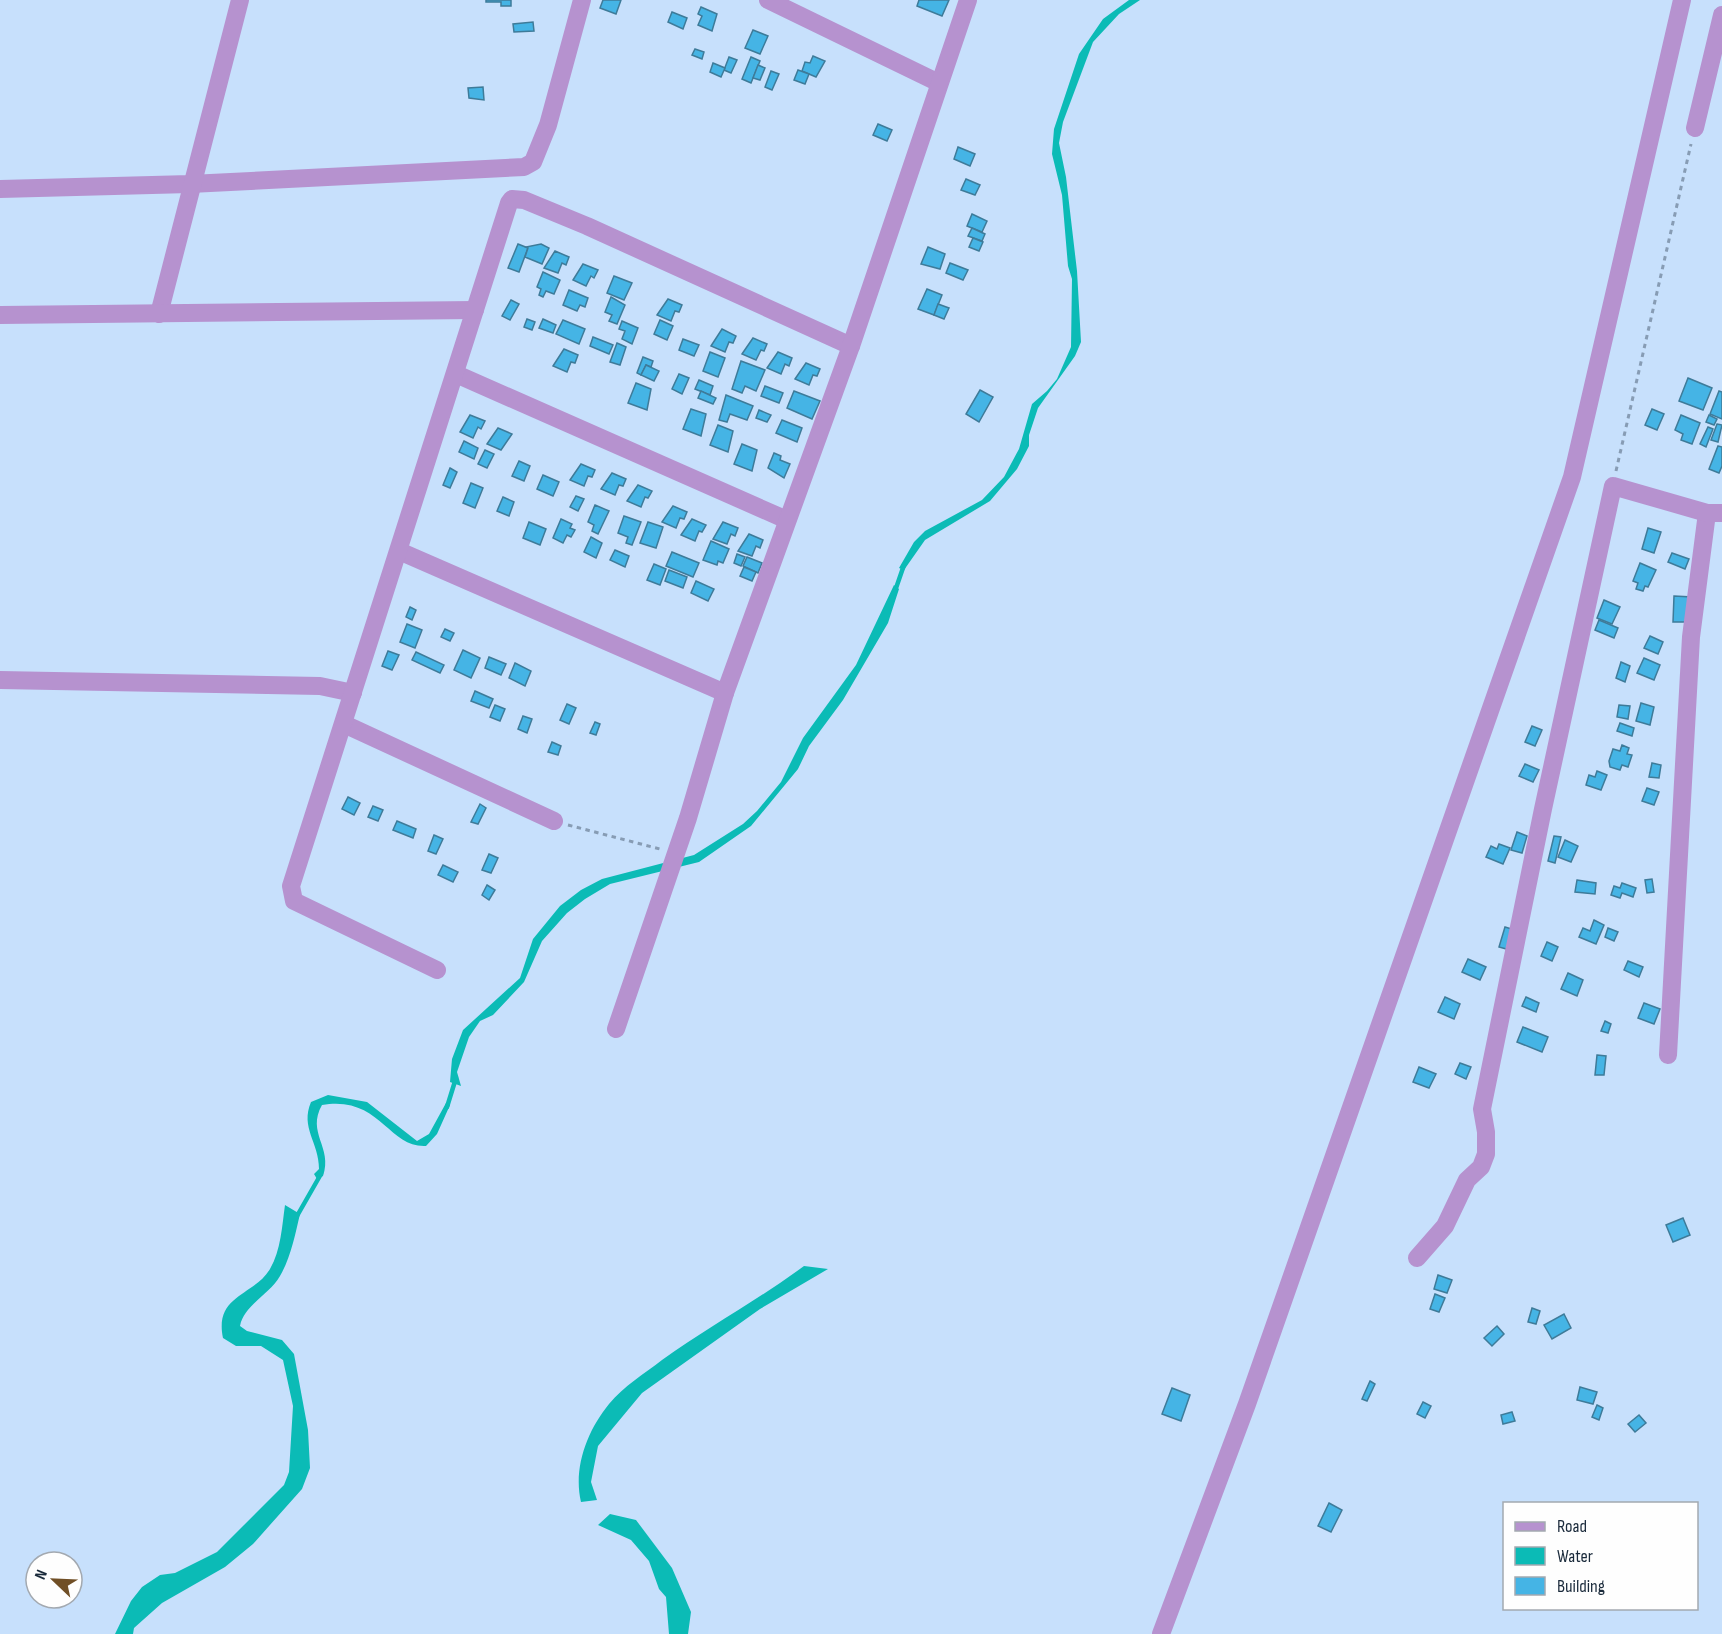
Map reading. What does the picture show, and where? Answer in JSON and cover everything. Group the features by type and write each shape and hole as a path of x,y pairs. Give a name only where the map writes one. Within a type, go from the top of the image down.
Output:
{"street":[{"path":"159,314 190,184 240,0"},
{"path":"0,189 190,184 525,167 533,162 548,125 582,0"},
{"path":"768,0 939,83"},
{"path":"616,1029 688,818 725,693 851,346 968,0"},
{"path":"1161,1634 1251,1393 1572,477 1682,0"},
{"path":"1695,128 1722,15"},
{"path":"437,970 294,901 291,886 456,374 506,208 512,199 518,198 588,226 851,346"},
{"path":"0,315 476,310"},
{"path":"456,374 787,520"},
{"path":"1417,1258 1445,1226 1467,1179 1481,1167 1486,1154 1482,1108 1613,486 1715,513 1691,638 1668,1055"},
{"path":"399,551 725,693"},
{"path":"0,680 320,686 353,693"},
{"path":"344,724 554,821"}],"path":[{"path":"1613,486 1695,128"},
{"path":"554,821 675,853"}],"water":[{"path":"1129,0 1140,0 1119,14 1093,42 1063,122 1059,143 1066,177 1077,271 1081,342 1075,356 1038,408 1029,435 1029,446 1017,469 990,501 925,540 904,570 899,568 914,542 925,531 982,500 1004,477 1019,449 1032,404 1057,379 1071,347 1072,279 1068,266 1062,195 1052,154 1054,129 1079,54 1103,19"},
{"path":"894,585 899,589 888,623 843,700 809,746 798,769 751,826 699,862 610,884 567,913 542,941 524,982 493,1015 480,1021 469,1037 457,1072 461,1086 450,1082 452,1059 463,1030 520,978 533,939 560,906 581,890 602,879 694,855 743,824 757,811 781,782 803,738 856,665"},
{"path":"328,1095 367,1102 417,1141 429,1134 446,1103 450,1105 437,1134 426,1146 402,1139 370,1114 357,1107 342,1104 322,1105 317,1124 325,1166 323,1176 317,1179 314,1174 319,1169 318,1159 309,1128 308,1111 311,1102"},
{"path":"285,1205 300,1214 287,1261 275,1283 246,1312 240,1326 247,1331 282,1340 294,1354 308,1430 310,1468 302,1489 253,1544 225,1567 162,1603 134,1628 133,1634 115,1634 131,1601 142,1587 160,1575 175,1573 217,1552 284,1485 289,1472 293,1406 283,1360 261,1346 236,1346 223,1338 222,1324 224,1313 230,1304 263,1278 274,1262 279,1246"},
{"path":"804,1266 828,1269 760,1309 642,1393 598,1446 591,1482 597,1500 581,1502 579,1476 584,1450 594,1426 609,1404 634,1380 679,1348"},
{"path":"610,1514 636,1520 672,1568 691,1612 688,1634 669,1634 666,1597 659,1589 649,1561 631,1540 598,1525"}],"building":[{"path":"486,0 511,0 511,6 501,6 501,2 486,2"},
{"path":"603,0 621,0 616,14 600,8"},
{"path":"919,0 949,0 942,16 917,6"},
{"path":"701,7 717,14 712,31 698,25 702,16 698,14"},
{"path":"672,12 687,18 683,29 668,22"},
{"path":"533,22 534,31 514,32 513,24"},
{"path":"753,30 768,36 760,54 745,48"},
{"path":"695,49 704,52 702,59 692,55"},
{"path":"813,56 825,61 816,77 802,71 805,62 810,63"},
{"path":"729,57 737,60 731,73 724,70"},
{"path":"751,57 760,61 751,83 742,79"},
{"path":"713,63 725,68 721,77 710,72"},
{"path":"758,65 765,68 760,80 753,78"},
{"path":"798,70 809,74 805,84 794,80"},
{"path":"771,71 779,74 772,90 765,87"},
{"path":"483,87 484,100 469,98 468,88"},
{"path":"878,124 892,130 887,141 873,135"},
{"path":"958,147 975,154 970,166 954,159"},
{"path":"966,179 980,185 975,195 961,190"},
{"path":"972,214 987,221 982,232 967,226"},
{"path":"972,228 985,234 982,241 968,236"},
{"path":"973,238 983,242 979,251 969,247"},
{"path":"518,244 528,248 519,272 508,268"},
{"path":"541,244 549,248 542,264 525,257 528,248 526,247"},
{"path":"928,247 945,254 940,269 921,264"},
{"path":"555,251 569,257 566,265 562,263 558,273 544,268"},
{"path":"950,263 968,270 963,280 946,273"},
{"path":"583,264 598,270 594,278 591,276 586,286 573,280"},
{"path":"543,272 560,280 554,294 546,291 543,297 539,295 541,289 537,287"},
{"path":"614,276 632,283 624,300 607,293"},
{"path":"927,289 942,295 934,315 918,309"},
{"path":"569,290 588,298 585,307 580,305 577,311 563,305"},
{"path":"611,297 625,305 617,324 609,321 612,315 605,312"},
{"path":"668,299 682,305 679,312 675,311 671,321 657,315"},
{"path":"511,300 519,304 510,320 502,316"},
{"path":"938,304 949,308 944,319 934,315"},
{"path":"527,319 535,322 532,330 524,327"},
{"path":"543,319 556,325 553,333 539,328"},
{"path":"563,320 585,329 579,344 556,334"},
{"path":"660,320 673,326 667,340 654,334"},
{"path":"622,321 638,328 632,344 622,339 625,331 619,329"},
{"path":"722,329 736,336 733,343 729,342 725,352 711,346"},
{"path":"593,337 613,345 609,354 590,346"},
{"path":"753,338 767,344 756,360 742,354"},
{"path":"683,339 699,345 694,356 679,350"},
{"path":"617,343 626,347 620,365 610,362"},
{"path":"564,349 578,355 575,363 571,362 567,372 553,366"},
{"path":"710,352 725,358 718,377 703,371"},
{"path":"778,352 792,358 789,366 785,364 781,374 767,368"},
{"path":"643,357 653,361 651,367 646,365 641,375 637,373"},
{"path":"741,361 765,370 756,391 745,386 742,393 732,389"},
{"path":"806,363 820,369 817,376 813,375 809,385 795,379"},
{"path":"646,365 659,371 654,381 641,375"},
{"path":"679,374 689,378 682,394 672,389"},
{"path":"1688,378 1712,388 1703,410 1679,401"},
{"path":"699,380 713,386 710,395 695,389"},
{"path":"636,383 651,389 647,410 628,403"},
{"path":"765,386 783,393 779,403 761,396"},
{"path":"980,390 993,397 979,422 966,414"},
{"path":"701,391 716,398 713,404 698,398"},
{"path":"794,391 820,401 812,419 787,408"},
{"path":"1719,391 1722,392 1722,419 1710,414"},
{"path":"726,395 753,406 747,420 730,414 727,422 719,420"},
{"path":"691,409 706,414 701,436 683,429"},
{"path":"1652,409 1664,414 1657,430 1645,425"},
{"path":"759,410 771,415 767,422 756,418"},
{"path":"470,415 485,421 481,429 478,427 473,438 460,432"},
{"path":"1681,415 1700,423 1692,444 1681,440 1683,434 1675,430"},
{"path":"1709,415 1717,419 1714,425 1706,422"},
{"path":"782,420 802,428 797,442 776,433"},
{"path":"1717,424 1722,425 1718,442 1711,440"},
{"path":"718,425 733,431 728,452 710,445"},
{"path":"1708,427 1713,429 1706,447 1700,444"},
{"path":"498,428 512,434 501,450 487,444"},
{"path":"464,441 478,448 474,459 459,452"},
{"path":"742,444 757,450 752,471 734,464"},
{"path":"1718,446 1722,447 1722,466 1719,473 1709,469"},
{"path":"485,450 494,454 487,468 478,464"},
{"path":"774,453 781,456 780,460 790,464 784,478 768,468"},
{"path":"519,461 530,466 524,481 512,476"},
{"path":"581,464 595,470 592,477 588,476 584,486 570,480"},
{"path":"450,468 457,472 450,488 443,485"},
{"path":"612,473 626,479 623,486 619,485 615,495 601,489"},
{"path":"543,475 559,482 553,496 537,489"},
{"path":"471,483 483,488 475,508 463,503"},
{"path":"638,485 652,491 648,498 645,497 641,507 627,501"},
{"path":"576,496 584,499 578,511 570,507"},
{"path":"503,497 514,502 509,516 497,511"},
{"path":"595,505 609,511 598,534 592,531 594,525 588,522"},
{"path":"673,506 687,512 684,519 680,518 676,528 662,522"},
{"path":"624,516 641,522 632,545 626,543 628,537 618,533"},
{"path":"561,519 572,524 570,528 575,530 571,537 567,535 563,543 553,538"},
{"path":"692,519 706,525 702,532 699,531 695,541 681,535"},
{"path":"529,522 546,529 540,545 523,538"},
{"path":"648,522 663,527 656,548 640,543"},
{"path":"723,522 738,528 735,536 731,534 727,544 713,539"},
{"path":"1648,528 1661,532 1654,553 1642,549"},
{"path":"749,534 763,540 760,548 756,546 752,556 738,551"},
{"path":"591,537 602,543 596,558 584,552"},
{"path":"711,541 729,549 723,563 718,561 717,565 703,560"},
{"path":"615,550 629,556 625,567 610,560"},
{"path":"672,552 699,563 693,577 666,566"},
{"path":"1672,553 1689,559 1685,569 1668,562"},
{"path":"737,554 745,557 741,566 734,563"},
{"path":"747,557 762,563 758,573 743,566"},
{"path":"1640,563 1656,570 1648,587 1645,586 1643,591 1636,589 1638,583 1633,581"},
{"path":"654,564 666,569 660,585 647,580"},
{"path":"744,567 756,572 752,581 740,576"},
{"path":"669,570 687,577 683,588 665,581"},
{"path":"696,581 714,589 708,601 691,593"},
{"path":"1674,596 1692,597 1691,622 1673,622"},
{"path":"1604,600 1620,607 1612,624 1597,618"},
{"path":"410,607 416,610 412,620 406,617"},
{"path":"1599,620 1618,628 1614,638 1595,630"},
{"path":"407,624 422,630 415,648 400,642"},
{"path":"445,629 454,633 450,641 441,637"},
{"path":"1650,636 1663,642 1658,654 1644,648"},
{"path":"463,650 480,658 471,678 454,670"},
{"path":"388,651 399,655 392,670 382,666"},
{"path":"416,652 444,665 440,673 412,660"},
{"path":"489,657 506,664 501,675 485,668"},
{"path":"1644,658 1660,665 1654,680 1637,673"},
{"path":"1621,662 1630,666 1625,682 1616,678"},
{"path":"515,663 531,671 525,686 509,678"},
{"path":"475,691 493,699 489,708 471,701"},
{"path":"1641,703 1654,707 1650,725 1636,721"},
{"path":"567,704 576,708 569,724 560,720"},
{"path":"495,705 505,709 500,721 490,717"},
{"path":"1619,705 1630,706 1628,719 1617,717"},
{"path":"523,716 532,719 527,733 518,729"},
{"path":"595,722 600,724 596,735 590,733"},
{"path":"1620,723 1634,728 1632,736 1617,731"},
{"path":"1532,726 1542,730 1535,746 1525,742"},
{"path":"552,742 561,746 558,755 548,752"},
{"path":"1622,745 1629,748 1627,754 1632,755 1628,767 1622,765 1620,770 1610,767 1609,761 1613,749 1620,751"},
{"path":"1652,763 1661,765 1659,778 1649,777"},
{"path":"1525,764 1539,770 1533,782 1519,776"},
{"path":"1597,771 1607,775 1601,790 1586,785 1589,775 1595,777"},
{"path":"1647,788 1659,792 1654,805 1642,801"},
{"path":"348,797 360,803 354,815 342,809"},
{"path":"480,804 486,808 478,824 471,822"},
{"path":"373,806 383,810 378,821 368,817"},
{"path":"397,821 416,829 413,838 393,830"},
{"path":"1517,832 1527,836 1522,853 1511,850"},
{"path":"434,835 443,839 436,854 428,851"},
{"path":"1554,836 1561,837 1555,863 1548,861"},
{"path":"1565,840 1578,846 1571,862 1558,857"},
{"path":"1499,844 1510,848 1503,864 1486,857 1491,846 1497,849"},
{"path":"489,854 498,858 491,873 482,870"},
{"path":"443,865 458,872 453,882 438,875"},
{"path":"1652,879 1654,892 1647,893 1645,880"},
{"path":"1577,880 1596,883 1595,894 1575,892"},
{"path":"1622,883 1636,888 1633,897 1622,893 1620,898 1611,895 1614,886 1620,888"},
{"path":"487,885 495,890 489,900 482,895"},
{"path":"1594,920 1604,925 1596,944 1579,937 1583,928 1590,931"},
{"path":"1505,927 1515,930 1510,950 1499,947"},
{"path":"1608,928 1618,932 1614,941 1605,937"},
{"path":"1547,942 1558,947 1552,961 1541,956"},
{"path":"1468,959 1486,967 1480,980 1462,972"},
{"path":"1628,961 1643,967 1639,977 1624,970"},
{"path":"1568,973 1583,980 1577,996 1561,989"},
{"path":"1445,997 1460,1004 1454,1019 1438,1012"},
{"path":"1526,997 1539,1003 1536,1012 1522,1006"},
{"path":"1644,1003 1660,1009 1654,1024 1638,1018"},
{"path":"1605,1021 1611,1024 1608,1033 1601,1031"},
{"path":"1523,1027 1548,1037 1542,1052 1517,1042"},
{"path":"1597,1055 1606,1056 1604,1075 1595,1075"},
{"path":"1460,1063 1471,1067 1466,1079 1455,1074"},
{"path":"1419,1067 1436,1074 1429,1088 1413,1082"},
{"path":"1683,1218 1690,1235 1673,1242 1666,1225"},
{"path":"1438,1275 1452,1280 1447,1293 1434,1289"},
{"path":"1435,1294 1445,1298 1439,1312 1430,1309"},
{"path":"1532,1308 1540,1311 1536,1324 1528,1322"},
{"path":"1564,1314 1571,1328 1552,1339 1544,1325"},
{"path":"1497,1326 1504,1334 1492,1346 1484,1338"},
{"path":"1370,1381 1375,1384 1367,1401 1362,1399"},
{"path":"1580,1387 1597,1392 1593,1404 1577,1400"},
{"path":"1172,1388 1190,1395 1181,1421 1162,1414"},
{"path":"1423,1402 1431,1406 1425,1418 1417,1414"},
{"path":"1597,1405 1603,1408 1599,1420 1592,1417"},
{"path":"1512,1412 1515,1421 1503,1424 1501,1415"},
{"path":"1639,1415 1646,1423 1635,1432 1628,1424"},
{"path":"1329,1503 1342,1510 1331,1532 1318,1526"}],"waterway":[{"path":"895,591 904,565"},
{"path":"447,1107 456,1078"},
{"path":"297,1216 321,1174"}]}
